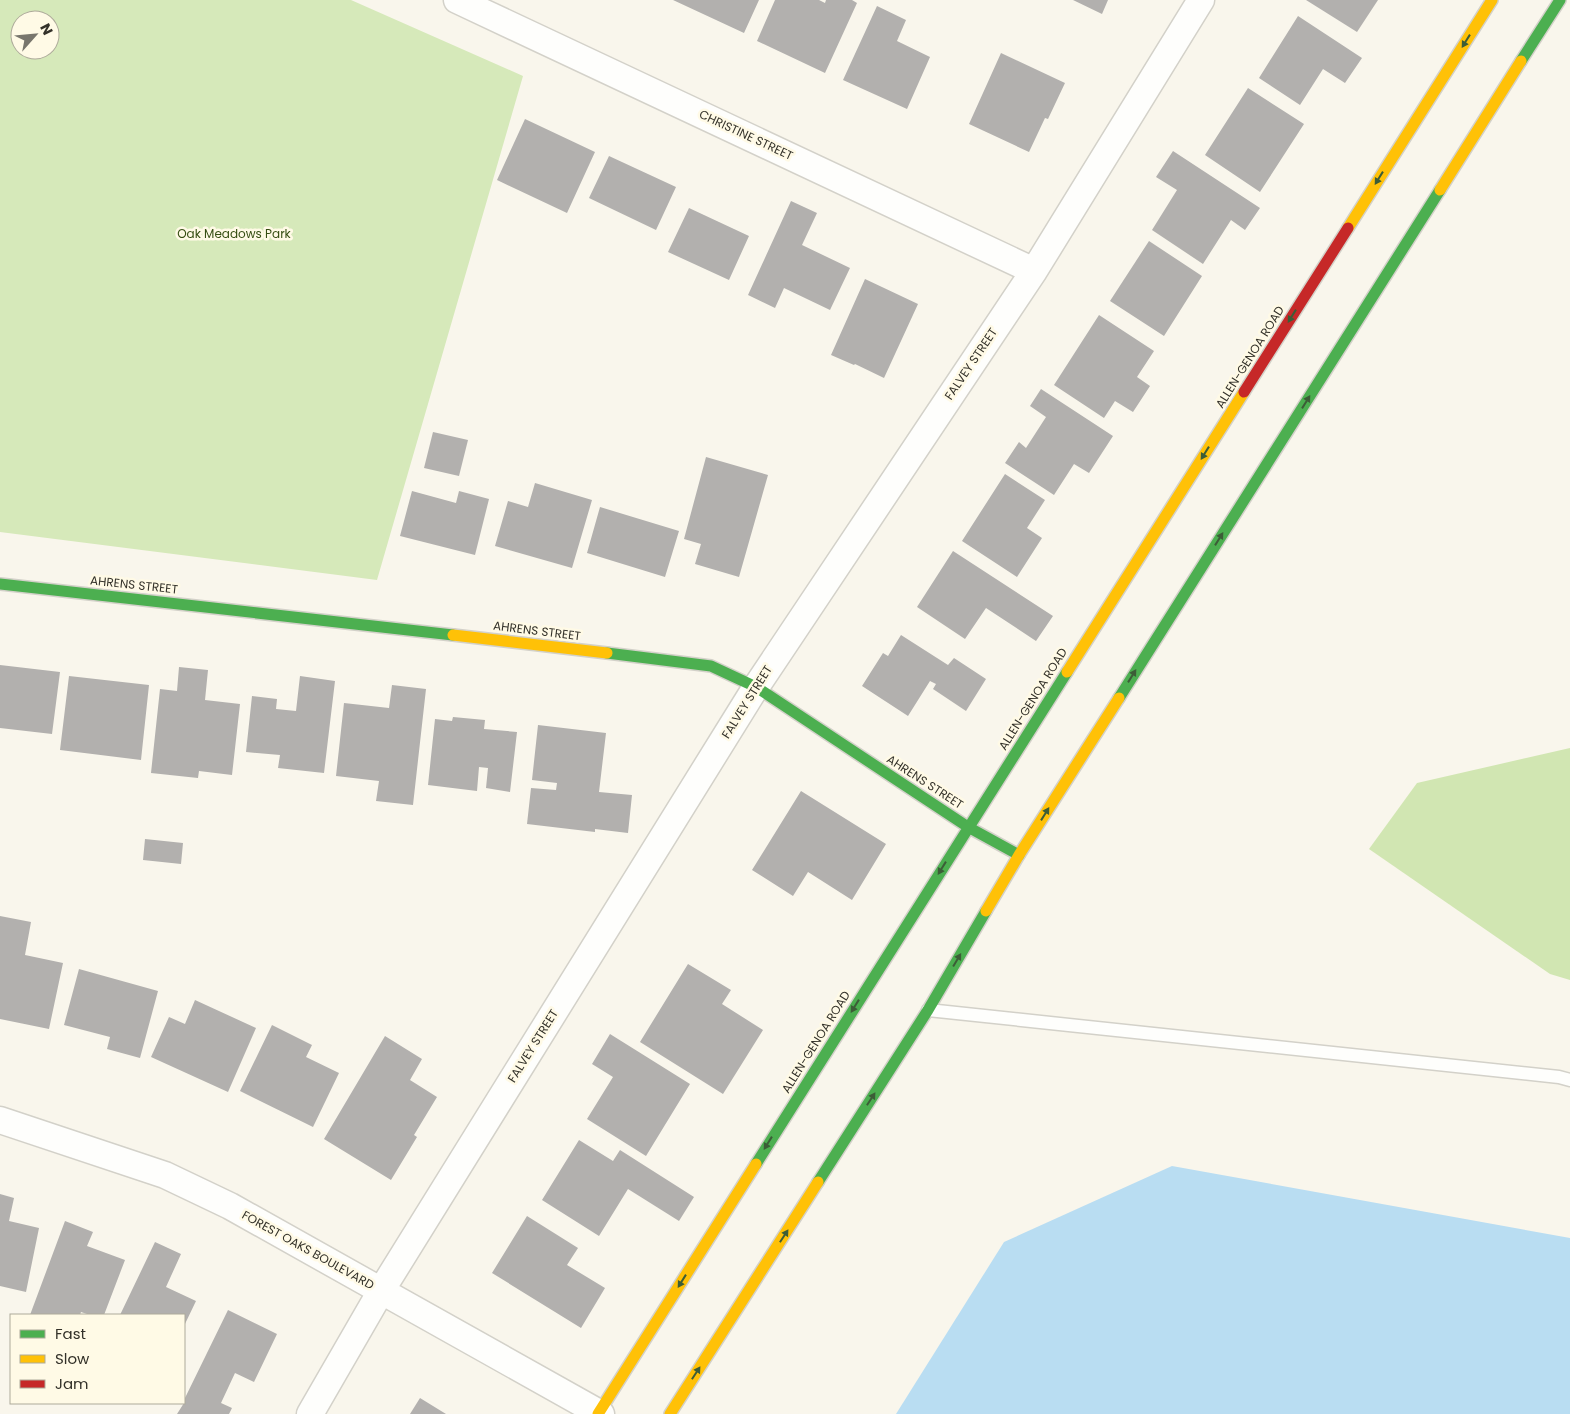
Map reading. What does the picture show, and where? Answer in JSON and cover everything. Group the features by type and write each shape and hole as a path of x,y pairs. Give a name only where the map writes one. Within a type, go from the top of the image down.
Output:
{"main road":[{"name":"ALLEN-GENOA ROAD","path":"599,1414 1492,0"},
{"path":"670,1414 928,1010 1019,855 1560,0"},
{"name":"AHRENS STREET","path":"0,584 711,666 756,687 968,827 1019,855"}],"street":[{"name":"CHRISTINE STREET","path":"457,0 1034,271"},
{"name":"FALVEY STREET","path":"310,1414 381,1291 756,687 1034,271 1201,0"},
{"name":"FOREST OAKS BOULEVARD","path":"0,1120 166,1175 230,1206 599,1414"}],"lane":[{"path":"928,1010 1559,1077 1570,1080"}],"green space":[{"name":"Oak Meadows Park","path":"0,0 351,0 523,76 377,580 0,532"},
{"path":"1570,748 1570,980 1550,974 1369,849 1417,783"}],"water":[{"path":"1172,1166 1570,1238 1570,1414 896,1414 1004,1242"}],"building":[{"path":"673,0 759,0 744,33"},
{"path":"775,0 819,0 825,3 826,0 852,0 857,3 825,73 757,41"},
{"path":"1073,0 1108,0 1102,14"},
{"path":"1306,0 1378,0 1357,32"},
{"path":"877,6 906,20 897,41 930,57 907,109 843,80"},
{"path":"1298,16 1362,58 1345,83 1323,69 1300,105 1259,78"},
{"path":"1001,53 1065,83 1048,119 1045,118 1029,152 969,124"},
{"path":"1248,88 1304,124 1260,192 1205,155"},
{"path":"525,119 595,152 567,213 497,180"},
{"path":"1173,151 1260,208 1245,230 1231,220 1203,264 1152,230 1177,190 1156,177"},
{"path":"609,156 676,187 656,230 589,198"},
{"path":"791,201 817,213 802,245 850,268 830,310 784,288 775,308 748,295"},
{"path":"689,208 749,236 729,280 668,252"},
{"path":"1149,241 1202,276 1164,336 1110,301"},
{"path":"865,279 918,304 884,378 831,355"},
{"path":"1099,315 1154,351 1137,377 1150,386 1133,412 1115,401 1104,418 1054,385"},
{"path":"1041,389 1113,436 1089,473 1074,464 1054,495 1005,463 1019,442 1026,448 1046,417 1030,406"},
{"path":"433,432 468,440 459,476 424,468"},
{"path":"706,457 768,475 739,577 695,564 701,544 684,539"},
{"path":"1005,474 1045,500 1027,528 1042,538 1017,577 962,541"},
{"path":"535,483 592,500 572,568 495,546 508,501 528,507"},
{"path":"412,491 456,503 459,491 489,499 475,555 400,536"},
{"path":"600,507 679,531 665,577 587,553"},
{"path":"953,551 1053,616 1036,641 986,608 965,639 917,607"},
{"path":"901,635 948,665 954,658 986,679 966,711 933,689 936,684 930,681 908,716 862,686 883,653 888,656"},
{"path":"0,665 60,672 52,734 0,728"},
{"path":"179,667 208,670 205,700 240,704 232,775 199,771 198,778 151,773 160,689 177,691"},
{"path":"69,676 149,685 141,760 60,750"},
{"path":"300,676 335,681 324,773 278,768 280,755 246,752 252,696 277,699 276,709 296,711"},
{"path":"392,685 426,689 413,805 376,801 379,781 336,776 344,703 389,708"},
{"path":"453,717 485,720 484,729 517,732 510,792 486,788 488,768 479,767 477,791 428,785 435,719 452,721"},
{"path":"538,725 606,733 599,792 632,795 628,833 595,829 595,832 527,824 531,788 556,790 557,783 532,780"},
{"path":"801,791 886,844 852,900 808,872 793,896 752,870"},
{"path":"145,839 183,843 181,864 143,860"},
{"path":"0,916 31,922 25,955 63,963 49,1029 0,1019"},
{"path":"688,964 731,990 722,1004 763,1030 723,1094 640,1042"},
{"path":"79,969 158,991 140,1058 107,1049 110,1037 64,1025"},
{"path":"195,1000 256,1028 228,1092 151,1057 169,1017 185,1024"},
{"path":"272,1025 312,1045 306,1057 339,1073 313,1127 240,1091"},
{"path":"610,1034 690,1084 646,1156 587,1119 613,1077 592,1064"},
{"path":"385,1036 422,1059 410,1080 437,1097 414,1135 417,1137 391,1180 324,1139"},
{"path":"579,1140 613,1161 620,1150 694,1197 679,1221 628,1189 599,1236 542,1200"},
{"path":"0,1194 14,1198 9,1221 39,1228 26,1292 0,1286"},
{"path":"527,1216 578,1248 567,1265 605,1288 581,1328 492,1273"},
{"path":"65,1221 93,1232 87,1246 125,1260 104,1314 81,1312 80,1314 30,1314"},
{"path":"155,1242 181,1254 166,1287 196,1301 185,1324 185,1314 120,1314"},
{"path":"228,1310 277,1334 254,1382 235,1373 221,1403 232,1408 229,1414 177,1414 185,1404 185,1398"},
{"path":"420,1398 446,1414 410,1414"}],"traffic: fast":[{"path":"1521,61 1560,0"},
{"path":"1119,698 1440,190"},
{"path":"0,584 453,635"},
{"path":"607,653 711,666 756,687 968,827 1019,855"},
{"path":"756,1164 1067,672"},
{"path":"818,1182 928,1010 986,911"}],"traffic: slow":[{"path":"1348,228 1492,0"},
{"path":"1440,190 1521,61"},
{"path":"1067,672 1244,392"},
{"path":"453,635 607,653"},
{"path":"986,911 1019,855 1119,698"},
{"path":"598,1414 756,1164"},
{"path":"670,1414 818,1182"}],"traffic: jam":[{"path":"1244,392 1348,228"}]}
